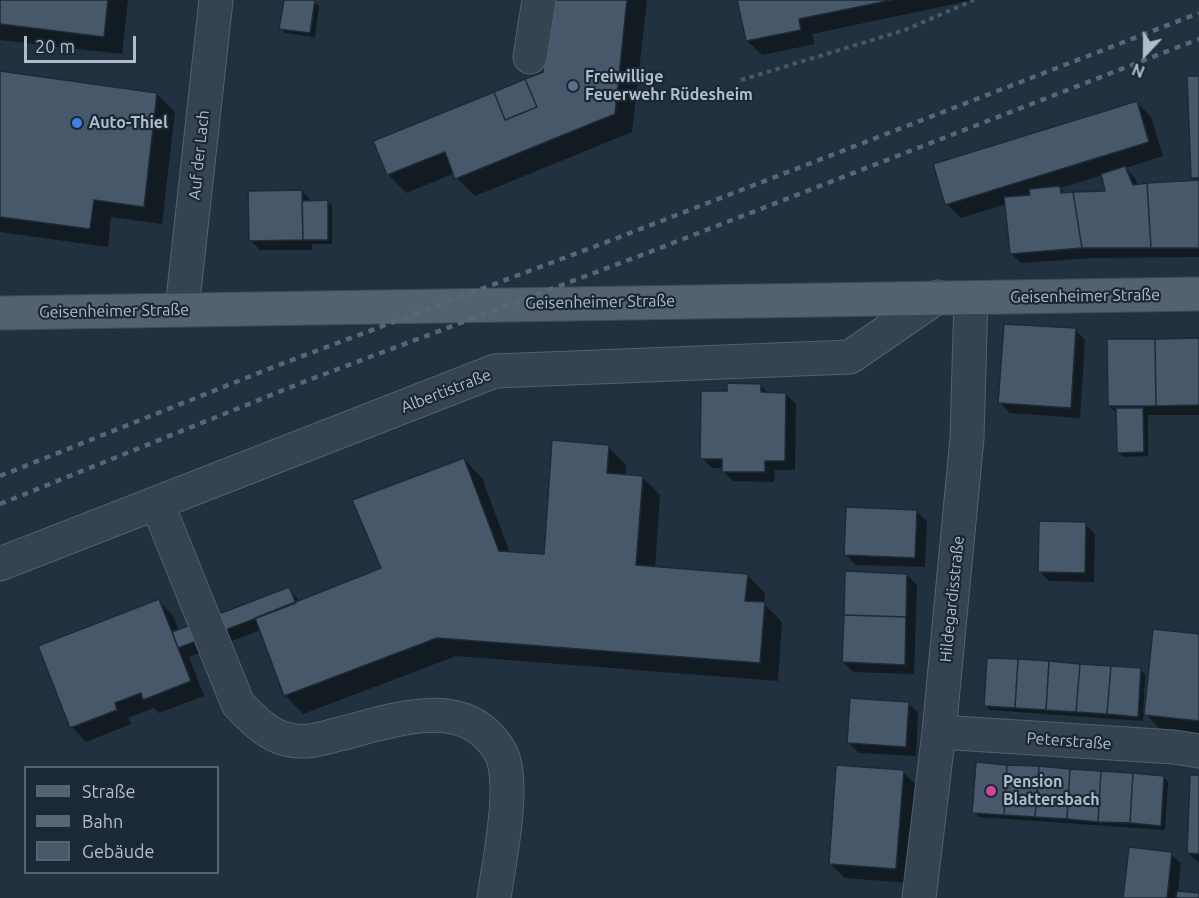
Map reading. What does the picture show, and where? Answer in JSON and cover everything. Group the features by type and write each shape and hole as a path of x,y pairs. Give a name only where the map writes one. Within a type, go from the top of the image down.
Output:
{"main road":[{"name":"Geisenheimer Straße","path":"0,313 1199,294"}],"street":[{"name":"Auf der Lach","path":"182,309 216,0"},
{"path":"530,57 539,0"},
{"name":"Albertistraße","path":"0,564 495,371 850,357 937,297"},
{"name":"Hildegardisstraße","path":"920,898 939,732 967,438 971,298"},
{"path":"157,503 238,704 261,727 285,739 308,742 415,716 450,716 475,725 495,743 506,766 507,798 494,898"},
{"name":"Peterstraße","path":"939,732 1174,747 1199,751"}],"path":[{"path":"741,80 905,30 975,0"}],"building":[{"path":"0,0 108,0 104,37 0,24"},
{"path":"284,0 315,0 310,33 279,29"},
{"name":"Freiwillige Feuerwehr Rüdesheim","path":"551,0 627,0 615,114 455,179 445,152 387,175 373,141 494,92 505,120 537,107 525,79 543,72"},
{"path":"737,0 892,0 799,19 801,30 746,41"},
{"name":"Auto-Thiel","path":"0,71 157,93 144,207 94,200 90,229 0,217"},
{"path":"1187,76 1199,76 1199,178 1191,178"},
{"path":"525,79 537,107 505,120 494,92"},
{"path":"1137,101 1149,142 945,205 933,164"},
{"path":"1125,166 1133,185 1147,183 1151,248 1082,248 1073,192 1105,191 1101,174"},
{"path":"1199,180 1199,248 1151,248 1147,183"},
{"path":"1060,186 1061,193 1073,192 1082,248 1010,254 1004,197 1030,195 1029,189"},
{"path":"302,190 303,240 249,241 248,191"},
{"path":"328,200 328,240 303,240 302,201"},
{"path":"1004,324 1076,328 1071,408 998,403"},
{"path":"1199,338 1199,405 1156,406 1155,339"},
{"path":"1107,339 1155,339 1156,406 1108,406"},
{"path":"727,383 761,384 761,392 786,393 785,461 765,461 765,472 722,472 722,459 700,459 701,391 727,391"},
{"path":"1116,408 1143,408 1144,452 1117,453"},
{"path":"552,440 609,445 607,473 643,476 636,565 748,574 745,601 765,602 760,663 437,638 284,696 255,618 381,568 352,500 464,458 499,551 544,554"},
{"path":"846,507 917,510 915,558 844,555"},
{"path":"1039,521 1086,522 1085,573 1038,572"},
{"path":"845,571 907,574 906,617 844,615"},
{"path":"289,587 296,603 178,648 172,632"},
{"path":"159,599 191,681 143,700 141,693 115,703 117,710 70,728 38,646"},
{"path":"844,615 906,617 905,665 842,662"},
{"path":"1153,629 1199,634 1199,721 1144,715"},
{"path":"987,658 1018,659 1015,708 984,706"},
{"path":"1018,659 1049,661 1046,710 1015,708"},
{"path":"1049,661 1080,664 1076,712 1046,710"},
{"path":"1080,664 1111,666 1107,714 1076,712"},
{"path":"1111,666 1141,668 1138,717 1107,714"},
{"path":"850,698 909,702 906,747 847,743"},
{"path":"976,762 1007,765 1004,815 972,813"},
{"path":"836,765 904,770 896,869 829,864"},
{"path":"1007,765 1039,766 1035,817 1004,815"},
{"path":"1039,766 1070,769 1067,819 1035,817"},
{"path":"1070,769 1101,771 1098,822 1067,819"},
{"path":"1101,771 1133,773 1130,823 1098,822"},
{"path":"1133,773 1164,776 1161,826 1130,823"},
{"path":"1190,775 1199,775 1199,854 1187,853"},
{"path":"1129,847 1172,852 1167,898 1123,898"},
{"path":"1177,891 1199,893 1199,898 1176,898"}],"railway":[{"path":"0,476 276,366 612,240 1199,13"},
{"path":"0,504 306,381 647,253 1199,39"}],"place":[{"name":"Freiwillige Feuerwehr Rüdesheim","path":"573,86"},
{"name":"Auto-Thiel","path":"77,123"},
{"name":"Pension Blattersbach","path":"991,791"}]}
